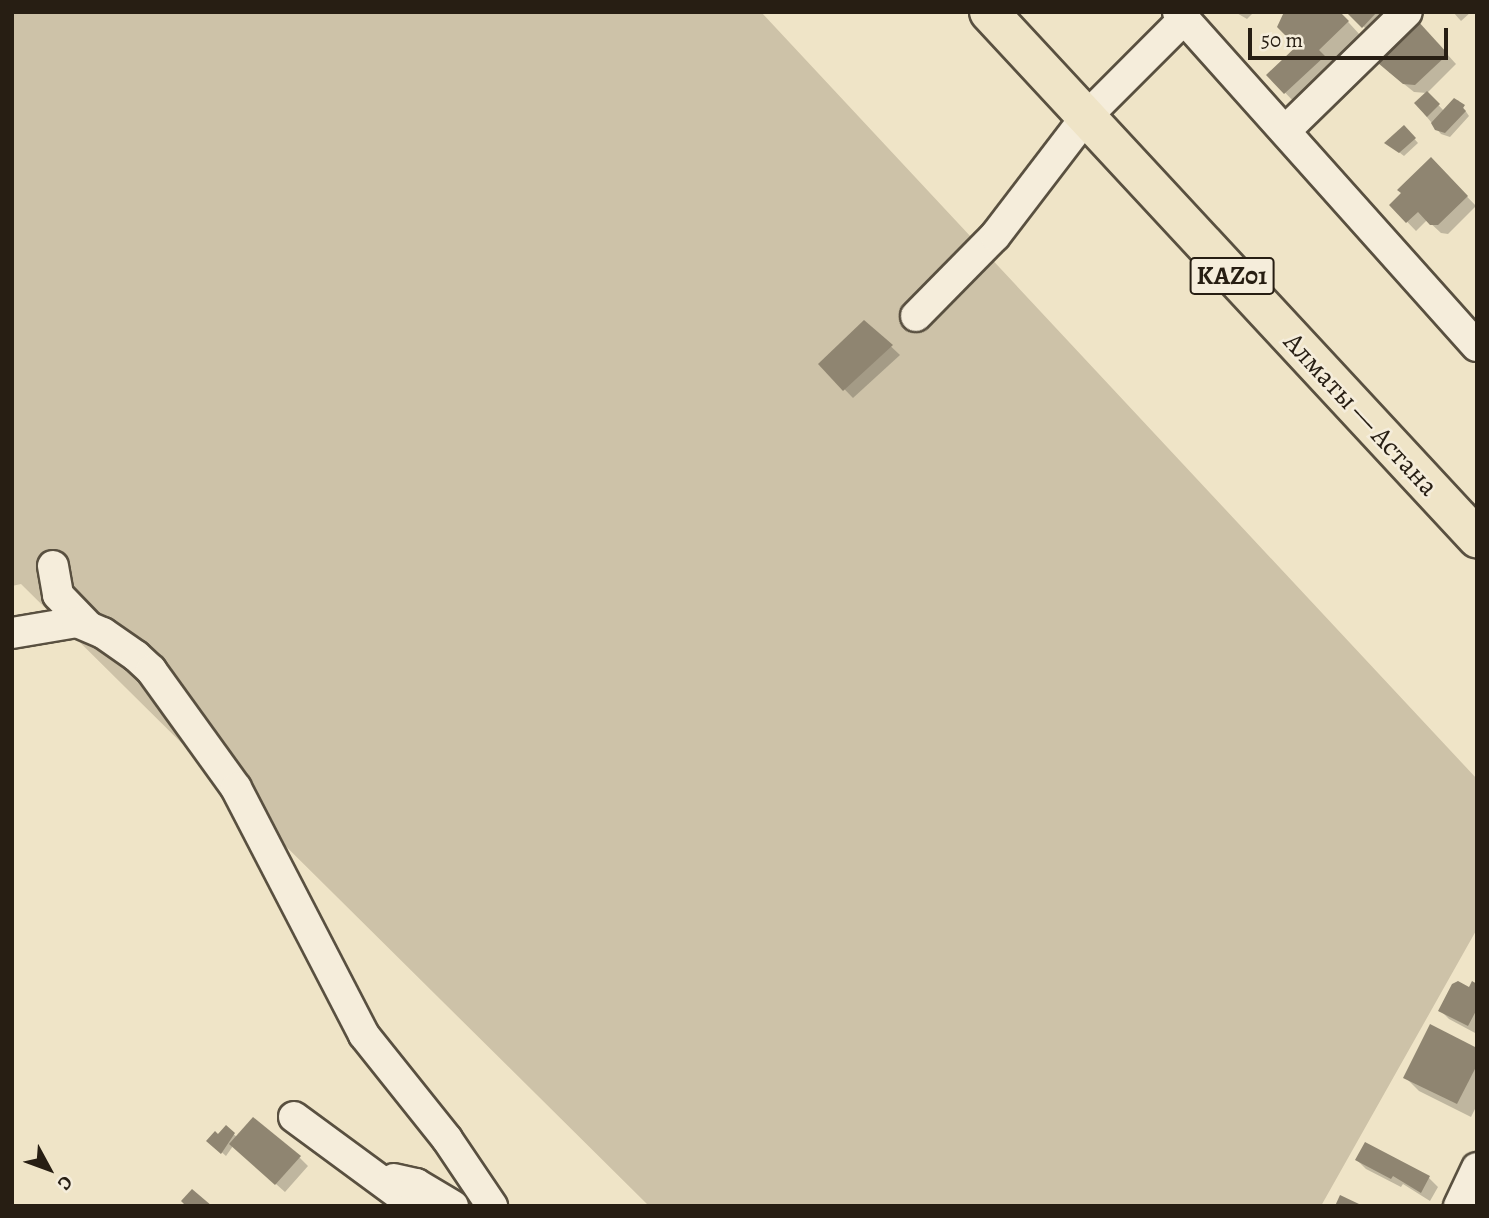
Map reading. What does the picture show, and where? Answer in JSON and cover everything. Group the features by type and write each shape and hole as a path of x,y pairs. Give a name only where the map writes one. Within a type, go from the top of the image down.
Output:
{"highway":[{"name":"Алматы — Астана","path":"989,12 1477,538"}],"street":[{"path":"1285,131 1407,12"},
{"path":"916,316 995,236 1086,117 1181,16 1477,346"},
{"path":"53,566 58,595 88,626"},
{"path":"12,633 77,622 136,656 151,670 236,788 364,1035 447,1139 492,1206"},
{"path":"294,1117 415,1206"},
{"path":"1461,1204 1477,1168"},
{"path":"370,1172 416,1184 453,1206"}],"shaded area":[{"path":"12,12 761,12 1477,779 1477,929 1321,1206 649,1206 21,584 12,586"}],"building":[{"path":"1284,12 1340,12 1349,21 1319,50 1325,56 1284,94 1266,75 1301,42 1292,42 1277,27"},
{"path":"1346,12 1377,12 1362,28"},
{"path":"1417,20 1448,54 1415,85 1403,84 1378,63 1376,57"},
{"path":"1427,91 1440,104 1427,117 1414,103"},
{"path":"1454,98 1465,105 1463,108 1466,111 1445,133 1435,130 1431,123"},
{"path":"1404,125 1416,138 1399,153 1384,143"},
{"path":"1431,157 1468,196 1438,225 1430,225 1418,212 1406,223 1389,205 1401,193 1397,190"},
{"path":"864,320 893,345 843,391 818,364"},
{"path":"1458,981 1469,987 1472,981 1477,984 1477,1009 1468,1026 1438,1011 1452,984"},
{"path":"1430,1024 1477,1048 1477,1065 1457,1104 1403,1078"},
{"path":"253,1117 301,1156 275,1185 229,1144"},
{"path":"226,1125 235,1133 221,1154 206,1141 215,1131 218,1134"},
{"path":"1365,1142 1430,1176 1421,1193 1393,1176 1391,1179 1355,1160"},
{"path":"192,1189 212,1206 186,1206 181,1201"},
{"path":"1340,1195 1359,1204 1358,1206 1335,1206"}]}
